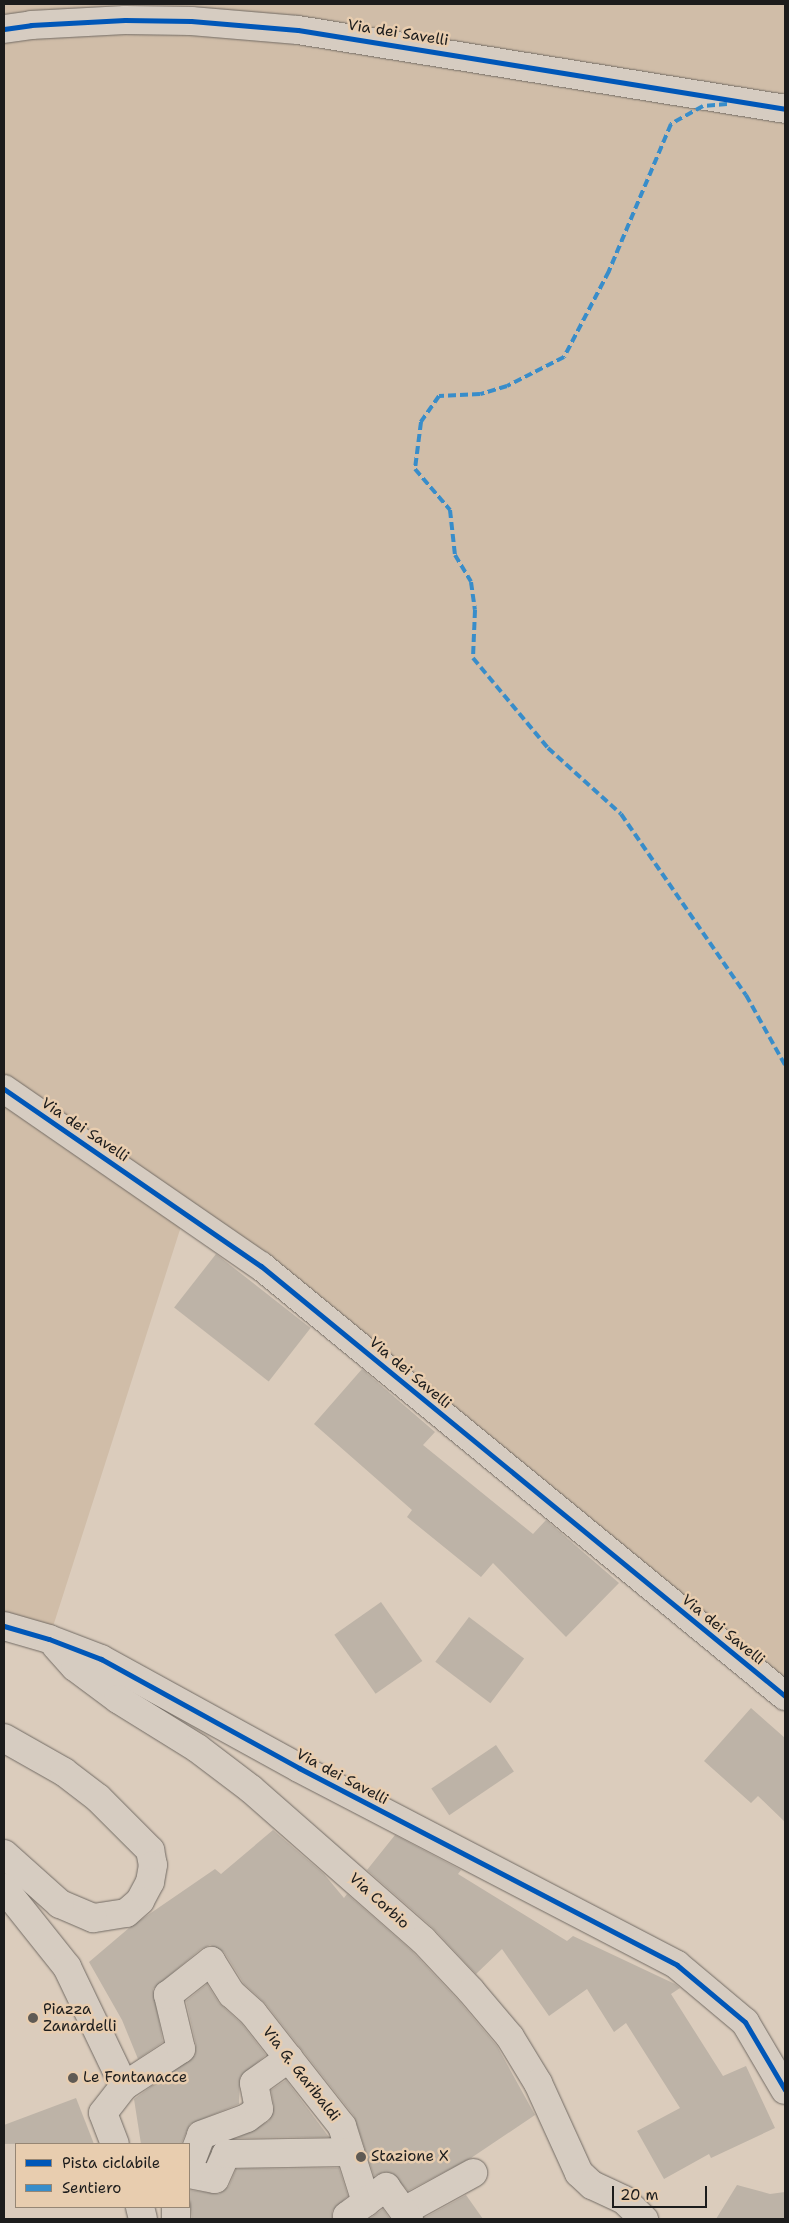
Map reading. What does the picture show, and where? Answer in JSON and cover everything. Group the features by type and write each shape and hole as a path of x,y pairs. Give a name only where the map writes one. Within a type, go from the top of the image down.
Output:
{"street":[{"name":"Via dei Savelli","path":"4,29 31,25 125,20 191,21 298,30 785,109"},
{"name":"Via dei Savelli","path":"4,1089 261,1266 785,1696"},
{"name":"Via dei Savelli","path":"4,1626 49,1639 100,1659 308,1773 677,1965 746,2022 785,2090"},
{"name":"Via Corbio","path":"49,1639 82,1672 196,1748 252,1789 423,1940 471,1991 510,2037 538,2084 579,2173 592,2185 624,2200 644,2219"},
{"path":"4,1738 64,1772 116,1813 150,1850 153,1866 150,1882 140,1901 126,1913 93,1918 60,1904 4,1854"},
{"path":"4,1888 67,1967 124,2086 103,2113 115,2143"},
{"name":"Via G. Garibaldi","path":"124,2086 181,2049 168,1995 211,1961 232,1994 253,2013 342,2126 362,2206 407,2215"},
{"path":"190,2164 201,2135 247,2118 259,2109 254,2083 289,2058"},
{"path":"190,2174 215,2179 226,2154 350,2152"},
{"path":"407,2215 473,2173"}],"shaded area":[{"path":"4,4 785,4 785,1696 185,1214 49,1639 4,1629"}],"building":[{"path":"216,1254 311,1328 269,1381 174,1308"},
{"path":"362,1369 435,1432 423,1445 533,1534 546,1520 619,1583 566,1637 493,1563 481,1577 407,1517 412,1510 314,1424"},
{"path":"381,1602 422,1661 376,1694 334,1635"},
{"path":"469,1617 524,1659 490,1703 435,1662"},
{"path":"751,1708 785,1738 785,1822 758,1796 751,1803 704,1761"},
{"path":"496,1745 514,1772 449,1815 431,1789"},
{"path":"273,1830 324,1874 344,1898 347,1894 412,1951 459,2001 497,2046 535,2115 471,2158 408,2191 392,2173 384,2172 374,2176 354,2116 265,2003 244,1984 224,1952 210,1945 201,1949 153,1989 163,2042 138,2059 122,2020 89,1962 129,1928 215,1869 221,1874"},
{"path":"395,1835 461,1870 458,1874 567,1941 573,1936 675,1984 680,1988 671,1994 723,2076 746,2066 775,2128 711,2158 709,2154 664,2179 637,2131 680,2108 626,2023 614,2032 587,1989 549,2016 502,1949 476,1974 433,1928 367,1870"},
{"path":"207,1984 219,2003 242,2024 266,2055 240,2077 239,2104 190,2124 181,2143 141,2143 134,2099 195,2055 196,2045 186,2001"},
{"path":"286,2080 329,2137 237,2138 269,2121 274,2107 271,2090"},
{"path":"76,2098 94,2143 4,2144 4,2125"},
{"path":"339,2168 348,2196 332,2211 332,2219 192,2219 190,2190 219,2194 229,2186 236,2169"},
{"path":"737,2185 770,2194 785,2192 785,2219 716,2219"},
{"path":"466,2195 483,2219 424,2219 424,2218"},
{"path":"383,2209 390,2219 369,2219"}],"marked path":[{"path":"727,104 703,106 671,124 609,271 564,357 507,386 480,394 439,396 421,422 415,469 450,510 455,555 471,582 475,610 473,658 548,748 621,814 746,995 785,1065"}],"cycle path":[{"path":"4,29 31,25 125,20 191,21 298,30 785,109"},
{"path":"4,1089 261,1266 785,1696"},
{"path":"4,1626 49,1639 101,1659 299,1768 677,1965 745,2022 785,2090"}],"place":[{"name":"Piazza Zanardelli","path":"33,2018"},
{"name":"Le Fontanacce","path":"73,2078"},
{"name":"Stazione X","path":"361,2157"}]}
